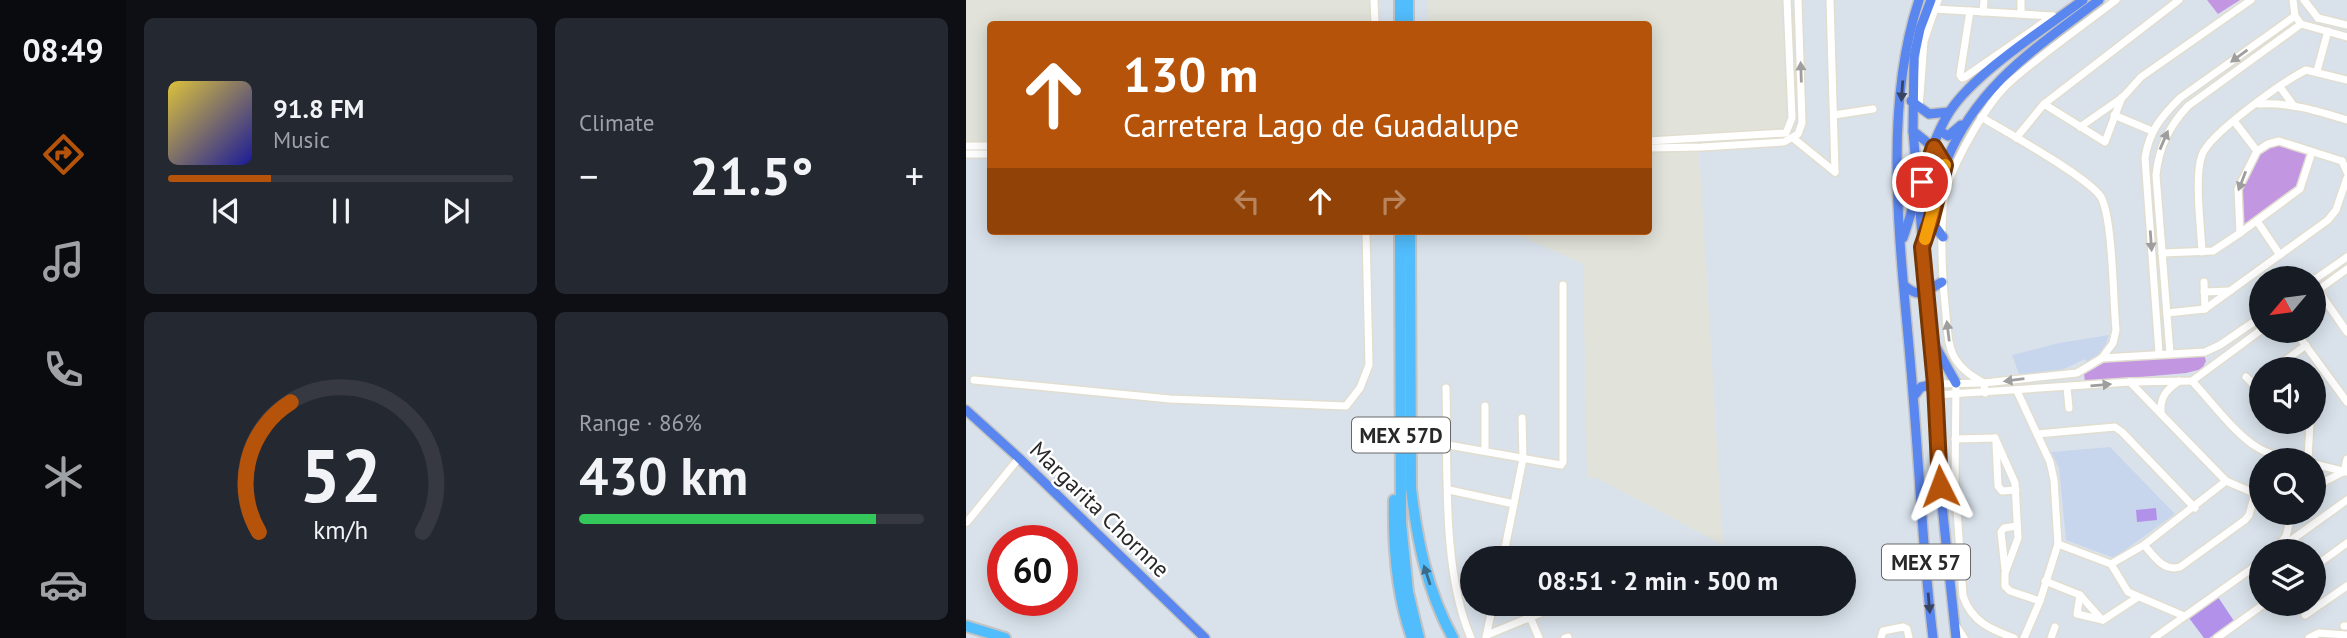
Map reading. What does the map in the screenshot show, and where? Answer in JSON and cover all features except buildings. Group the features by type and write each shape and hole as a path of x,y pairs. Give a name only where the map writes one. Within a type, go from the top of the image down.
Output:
{"highway":[{"path":"1400,0 1400,21"},
{"path":"1408,0 1408,21"},
{"name":"MEX 57D","path":"1400,235 1401,523 1404,569 1419,638"},
{"name":"MEX 57D","path":"1410,235 1411,488 1424,566 1453,638"},
{"path":"1400,393 1396,415 1393,524 1400,594 1412,638"},
{"path":"966,626 1005,638"}],"main road":[{"name":"MEX 57","path":"1919,0 1908,39 1903,76 1897,173 1919,486 1933,638"},
{"path":"1901,244 1934,147 1949,112 1974,82 2083,0"},
{"path":"1922,247 1945,165 1964,122 2005,72 2099,0"},
{"name":"MEX 57","path":"1933,5 1916,46 1913,131 1936,395 1940,486 1956,638"},
{"path":"1915,104 1929,114 1949,112"},
{"path":"1940,131 1948,135 1964,122"},
{"path":"1913,131 1934,147 1945,165"},
{"path":"1931,221 1943,237"},
{"path":"1905,286 1915,294 1942,282"},
{"path":"1931,338 1956,383"},
{"path":"1913,396 1921,387 1935,384"},
{"name":"Margarita Chornne","path":"966,410 1020,458 1205,638"},
{"path":"1919,486 1929,496 1940,486"}],"street":[{"path":"1374,0 1375,21"},
{"path":"1652,141 1782,135 1789,129 1792,118 1787,0"},
{"path":"1652,148 1730,146 1784,142 1793,138 1802,123 1798,0"},
{"path":"1793,138 1835,172 1830,0"},
{"path":"1933,5 1938,0"},
{"path":"1983,12 1984,0"},
{"path":"2021,0 2021,13"},
{"path":"1984,383 1969,375 1955,360 1949,342 1942,282 1947,187 1981,117 2008,83 2116,0"},
{"path":"2016,138 2044,104 2179,0"},
{"path":"2080,127 2123,97 2141,77 2251,0"},
{"path":"2304,0 2318,18 2347,25"},
{"path":"2294,1 2295,16 2305,25 2347,37"},
{"path":"1933,5 1970,11 2058,17"},
{"path":"1970,11 1960,75 1962,78 2058,17"},
{"path":"2160,354 2145,158 2152,131 2180,99 2295,16"},
{"path":"2170,353 2156,175 2157,160 2164,139 2175,119 2188,106 2305,25 2317,24 2318,18"},
{"path":"2317,71 2328,31"},
{"path":"2202,252 2199,166 2201,156 2211,139 2306,70 2347,80"},
{"path":"2280,87 2295,106"},
{"path":"2044,104 2105,142 2123,97"},
{"path":"2257,104 2295,106 2347,120"},
{"path":"1834,115 1872,109"},
{"path":"2166,112 2173,113 2175,119"},
{"path":"2114,115 2152,131"},
{"path":"1935,384 1984,383 2077,373 2102,358 2113,343 2116,330 2106,210 2095,189 1981,117"},
{"path":"2234,121 2257,151"},
{"path":"2240,233 2238,189 2251,158 2268,144 2279,141 2345,160 2347,172"},
{"path":"966,146 987,146"},
{"path":"2164,253 2213,251 2240,233 2300,189 2312,152"},
{"path":"966,154 987,154"},
{"path":"2145,158 2157,160"},
{"path":"2167,313 2205,309 2333,216 2347,178"},
{"path":"2257,221 2280,255"},
{"path":"974,380 1170,399 1346,406 1360,388 1369,365 1366,235"},
{"path":"2326,272 2347,257"},
{"path":"2326,285 2347,269"},
{"path":"2204,282 2205,309"},
{"path":"1448,445 1561,465 1563,285"},
{"path":"2204,292 2231,290"},
{"path":"2326,305 2347,332"},
{"path":"2339,321 2347,316"},
{"path":"2102,358 2205,352 2249,325"},
{"path":"1936,395 2130,382 2192,381 2249,339"},
{"path":"2290,357 2306,345 2346,399"},
{"path":"2205,352 2208,360 2206,369"},
{"path":"2077,373 2079,387"},
{"path":"2246,377 2249,380"},
{"path":"2161,414 2163,395 2180,381"},
{"path":"2192,381 2245,438 2258,448"},
{"path":"2130,382 2226,481 2249,491"},
{"path":"1956,383 1955,481 1964,596 1967,607 1979,622 2014,638"},
{"path":"1984,383 1985,393"},
{"path":"2067,387 2069,408"},
{"path":"1446,388 1450,543 1456,586 1471,638"},
{"path":"2017,391 2050,462 2054,480 2058,544 2040,601 2024,638"},
{"path":"1485,406 1485,451"},
{"path":"1505,546 1523,459 1522,418"},
{"path":"2037,434 2115,427 2195,508"},
{"path":"1955,439 1996,438"},
{"path":"1996,438 2016,490 2017,543 2005,573"},
{"path":"1996,438 1998,486 2003,491 2016,490"},
{"path":"967,522 1020,458"},
{"path":"2345,472 2347,459"},
{"path":"2326,467 2345,472"},
{"path":"2326,481 2345,472"},
{"path":"2111,564 2144,545 2195,508 2226,481"},
{"path":"1449,490 1514,504"},
{"path":"2293,539 2347,500"},
{"path":"2144,545 2164,566 2174,569 2249,515"},
{"path":"2017,526 2004,528 2001,532 2007,589 2040,601"},
{"path":"2326,560 2343,549 2347,543"},
{"path":"2058,544 2111,564 2125,587 2138,597 2184,616"},
{"path":"2154,638 2249,570"},
{"path":"2045,581 2080,595 2103,620"},
{"path":"2326,600 2347,586"},
{"path":"2080,595 2077,614 2103,620 2138,597"},
{"path":"2217,638 2249,614"},
{"path":"1486,637 1490,616"},
{"path":"1486,637 1530,617 1539,638"},
{"path":"1954,623 1964,638"},
{"path":"1882,634 1905,627 1909,638"},
{"path":"2052,638 2055,627"},
{"path":"2311,636 2347,635"}],"shaded area":[{"path":"966,0 1371,0 1371,21 987,21 987,143 966,141"},
{"path":"1428,0 1781,0 1787,125 1784,129 1652,136 1652,21 1428,21"},
{"path":"2207,0 2240,0 2218,14"},
{"path":"2279,143 2309,153 2300,186 2244,226 2241,192 2257,155 2269,146"},
{"path":"1699,150 1723,545 1597,478 1587,478 1583,264 1518,235 1652,235 1652,152"},
{"path":"2109,335 2099,355 2087,363 2085,359 2062,370 2019,374 2012,355 2059,343"},
{"path":"2204,355 2206,361 2202,369 2186,373 2085,382 2084,374 2105,362"},
{"path":"2110,447 2175,514 2114,558 2066,540 2059,468 2051,452"},
{"path":"2156,508 2157,520 2137,522 2136,510"},
{"path":"2218,597 2234,621 2209,638 2204,638 2189,618"}],"slow traffic":[{"path":"1925,239 1945,165"}],"route":[{"path":"1922,182 1934,147 1945,165 1922,247 1935,384 1940,486"}]}
